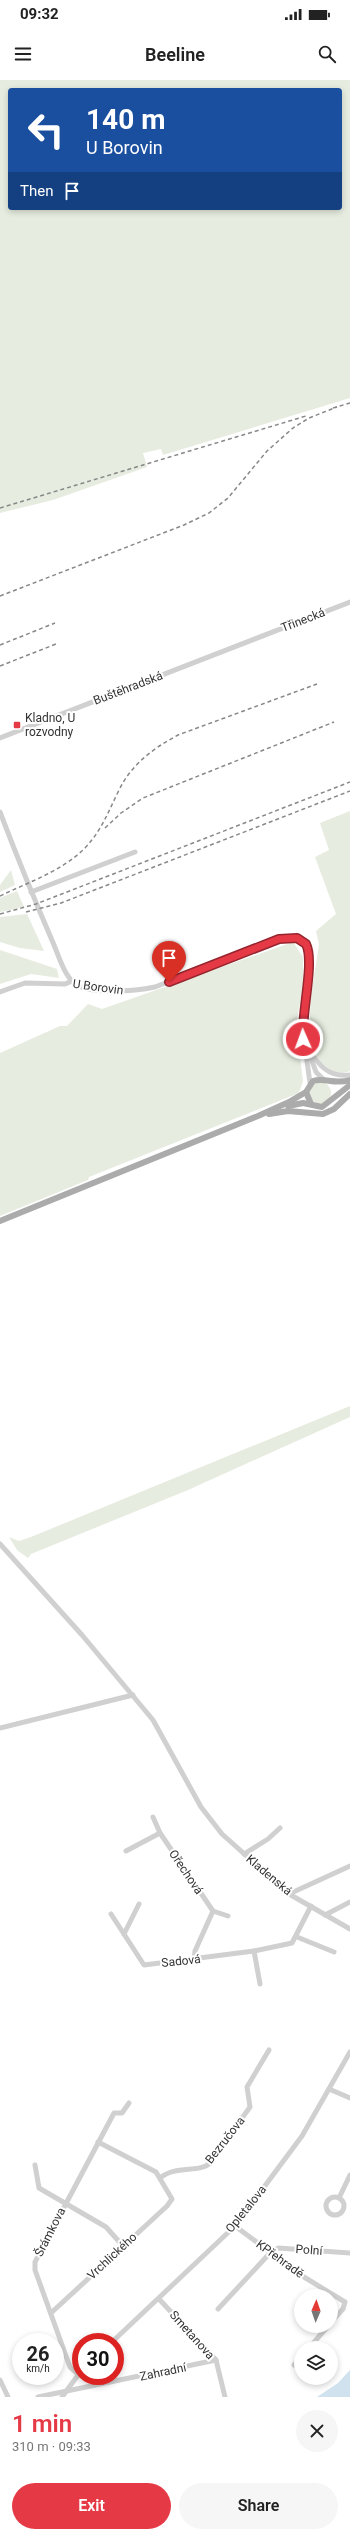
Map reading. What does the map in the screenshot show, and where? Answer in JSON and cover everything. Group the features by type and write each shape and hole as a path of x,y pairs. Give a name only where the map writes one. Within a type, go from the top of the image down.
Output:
{"main road":[{"path":"0,1222 258,1116 289,1102 306,1092 310,1083 317,1080 340,1083 350,1080"},
{"path":"326,1081 333,1088 333,1096"},
{"path":"258,1116 295,1104 311,1104 318,1107 326,1106 333,1096 350,1085"},
{"path":"306,1092 311,1104"},
{"path":"258,1116 288,1111 322,1114 334,1109 350,1094"}],"street":[{"name":"Třinecká","path":"257,638 350,602"},
{"name":"Buštěhradská","path":"0,738 257,638"},
{"path":"0,812 31,892 72,981"},
{"path":"31,892 135,852"},
{"name":"U Borovin","path":"0,992 25,983 65,984 72,981 82,987 114,992 140,990 155,987 279,939 297,938 306,944 310,958 302,1019 304,1041"},
{"path":"304,1041 325,1070 341,1076 350,1075"},
{"path":"304,1041 316,1072 326,1081"},
{"path":"304,1041 310,1083"},
{"name":"Kladenská","path":"0,1544 133,1695 159,1727 201,1806 222,1834 289,1894 350,1929"},
{"path":"0,1728 133,1695"},
{"name":"Ořechová","path":"153,1817 160,1832 213,1910"},
{"path":"244,1854 268,1839 280,1828"},
{"path":"126,1851 160,1832"},
{"path":"289,1894 350,1866"},
{"path":"325,1915 350,1902"},
{"path":"124,1934 139,1904"},
{"path":"310,1906 297,1937 334,1952"},
{"path":"194,1960 195,1951 213,1910 228,1916"},
{"name":"Sadová","path":"111,1914 144,1965 194,1960 254,1951 292,1943 297,1937"},
{"path":"254,1951 260,1984"},
{"name":"Bezručova","path":"160,2178 173,2170 205,2166 210,2163 250,2107 247,2087 269,2050"},
{"name":"Opletalova","path":"122,2333 235,2226 302,2136 350,2052"},
{"path":"329,2089 350,2098"},
{"name":"Šrámkova","path":"72,2368 70,2367 35,2270 35,2262 114,2113 122,2113 129,2104"},
{"path":"98,2142 156,2172 160,2178"},
{"path":"35,2165 39,2188 64,2205 106,2227 123,2246"},
{"path":"339,2198 350,2175"},
{"name":"Vrchlického","path":"51,2313 172,2199 160,2178"},
{"name":"KPřehradě","path":"235,2226 304,2277 324,2289"},
{"name":"Polní","path":"270,2252 278,2248 350,2253"},
{"path":"218,2309 270,2252"},
{"name":"KPřehradě","path":"338,2298 345,2302 343,2309 338,2314"},
{"name":"Smetanova","path":"159,2299 216,2360 224,2397"},
{"path":"315,2341 322,2333"},
{"name":"Zahradní","path":"38,2397 63,2395 216,2360"},
{"path":"0,2380 8,2397"},
{"path":"63,2395 72,2383"}],"shaded area":[{"path":"0,80 350,80 350,398 163,455 161,449 143,453 147,467 53,500 0,513"},
{"path":"350,811 350,1071 341,1073 335,1072 327,1067 318,1057 313,1044 310,1028 310,1010 319,944 316,931 336,914 315,857 329,850 320,823"},
{"path":"11,870 15,885 0,892 0,885"},
{"path":"17,891 24,907 0,912 0,898"},
{"path":"27,914 44,951 20,948 0,942 0,917"},
{"path":"293,942 303,957 303,985 296,1026 303,1081 299,1093 89,1177 88,1180 0,1216 0,1053 60,1026 67,1026 88,1004 102,1009"},
{"path":"0,950 57,969 59,978 31,974 0,984"},
{"path":"320,1082 328,1085 331,1093 328,1101 320,1104 312,1101 309,1093 312,1085"},
{"path":"350,1406 350,1417 188,1490 31,1554 28,1558 17,1550 9,1537 19,1541 31,1537"}],"water":[{"path":"350,2370 350,2397 317,2397 335,2385 338,2385 338,2383"}],"railway":[{"path":"333,408 350,403"},
{"path":"0,596 184,525 209,513 228,498 267,451 293,428 309,418 337,407"},
{"path":"0,508 306,416"},
{"path":"0,645 55,623"},
{"path":"0,666 56,644"},
{"path":"0,896 56,870 85,848 101,827 125,779 145,757 161,745 178,735 317,684"},
{"path":"105,828 121,813 143,798 334,722"},
{"path":"0,914 36,904 350,782"},
{"path":"26,912 61,903 350,791"}],"place":[{"name":"Kladno, U rozvodny","path":"17,725"}],"route":[{"path":"169,982 279,939 288,937 297,938 306,944 309,950 310,958 303,1013 303,1039"}]}
